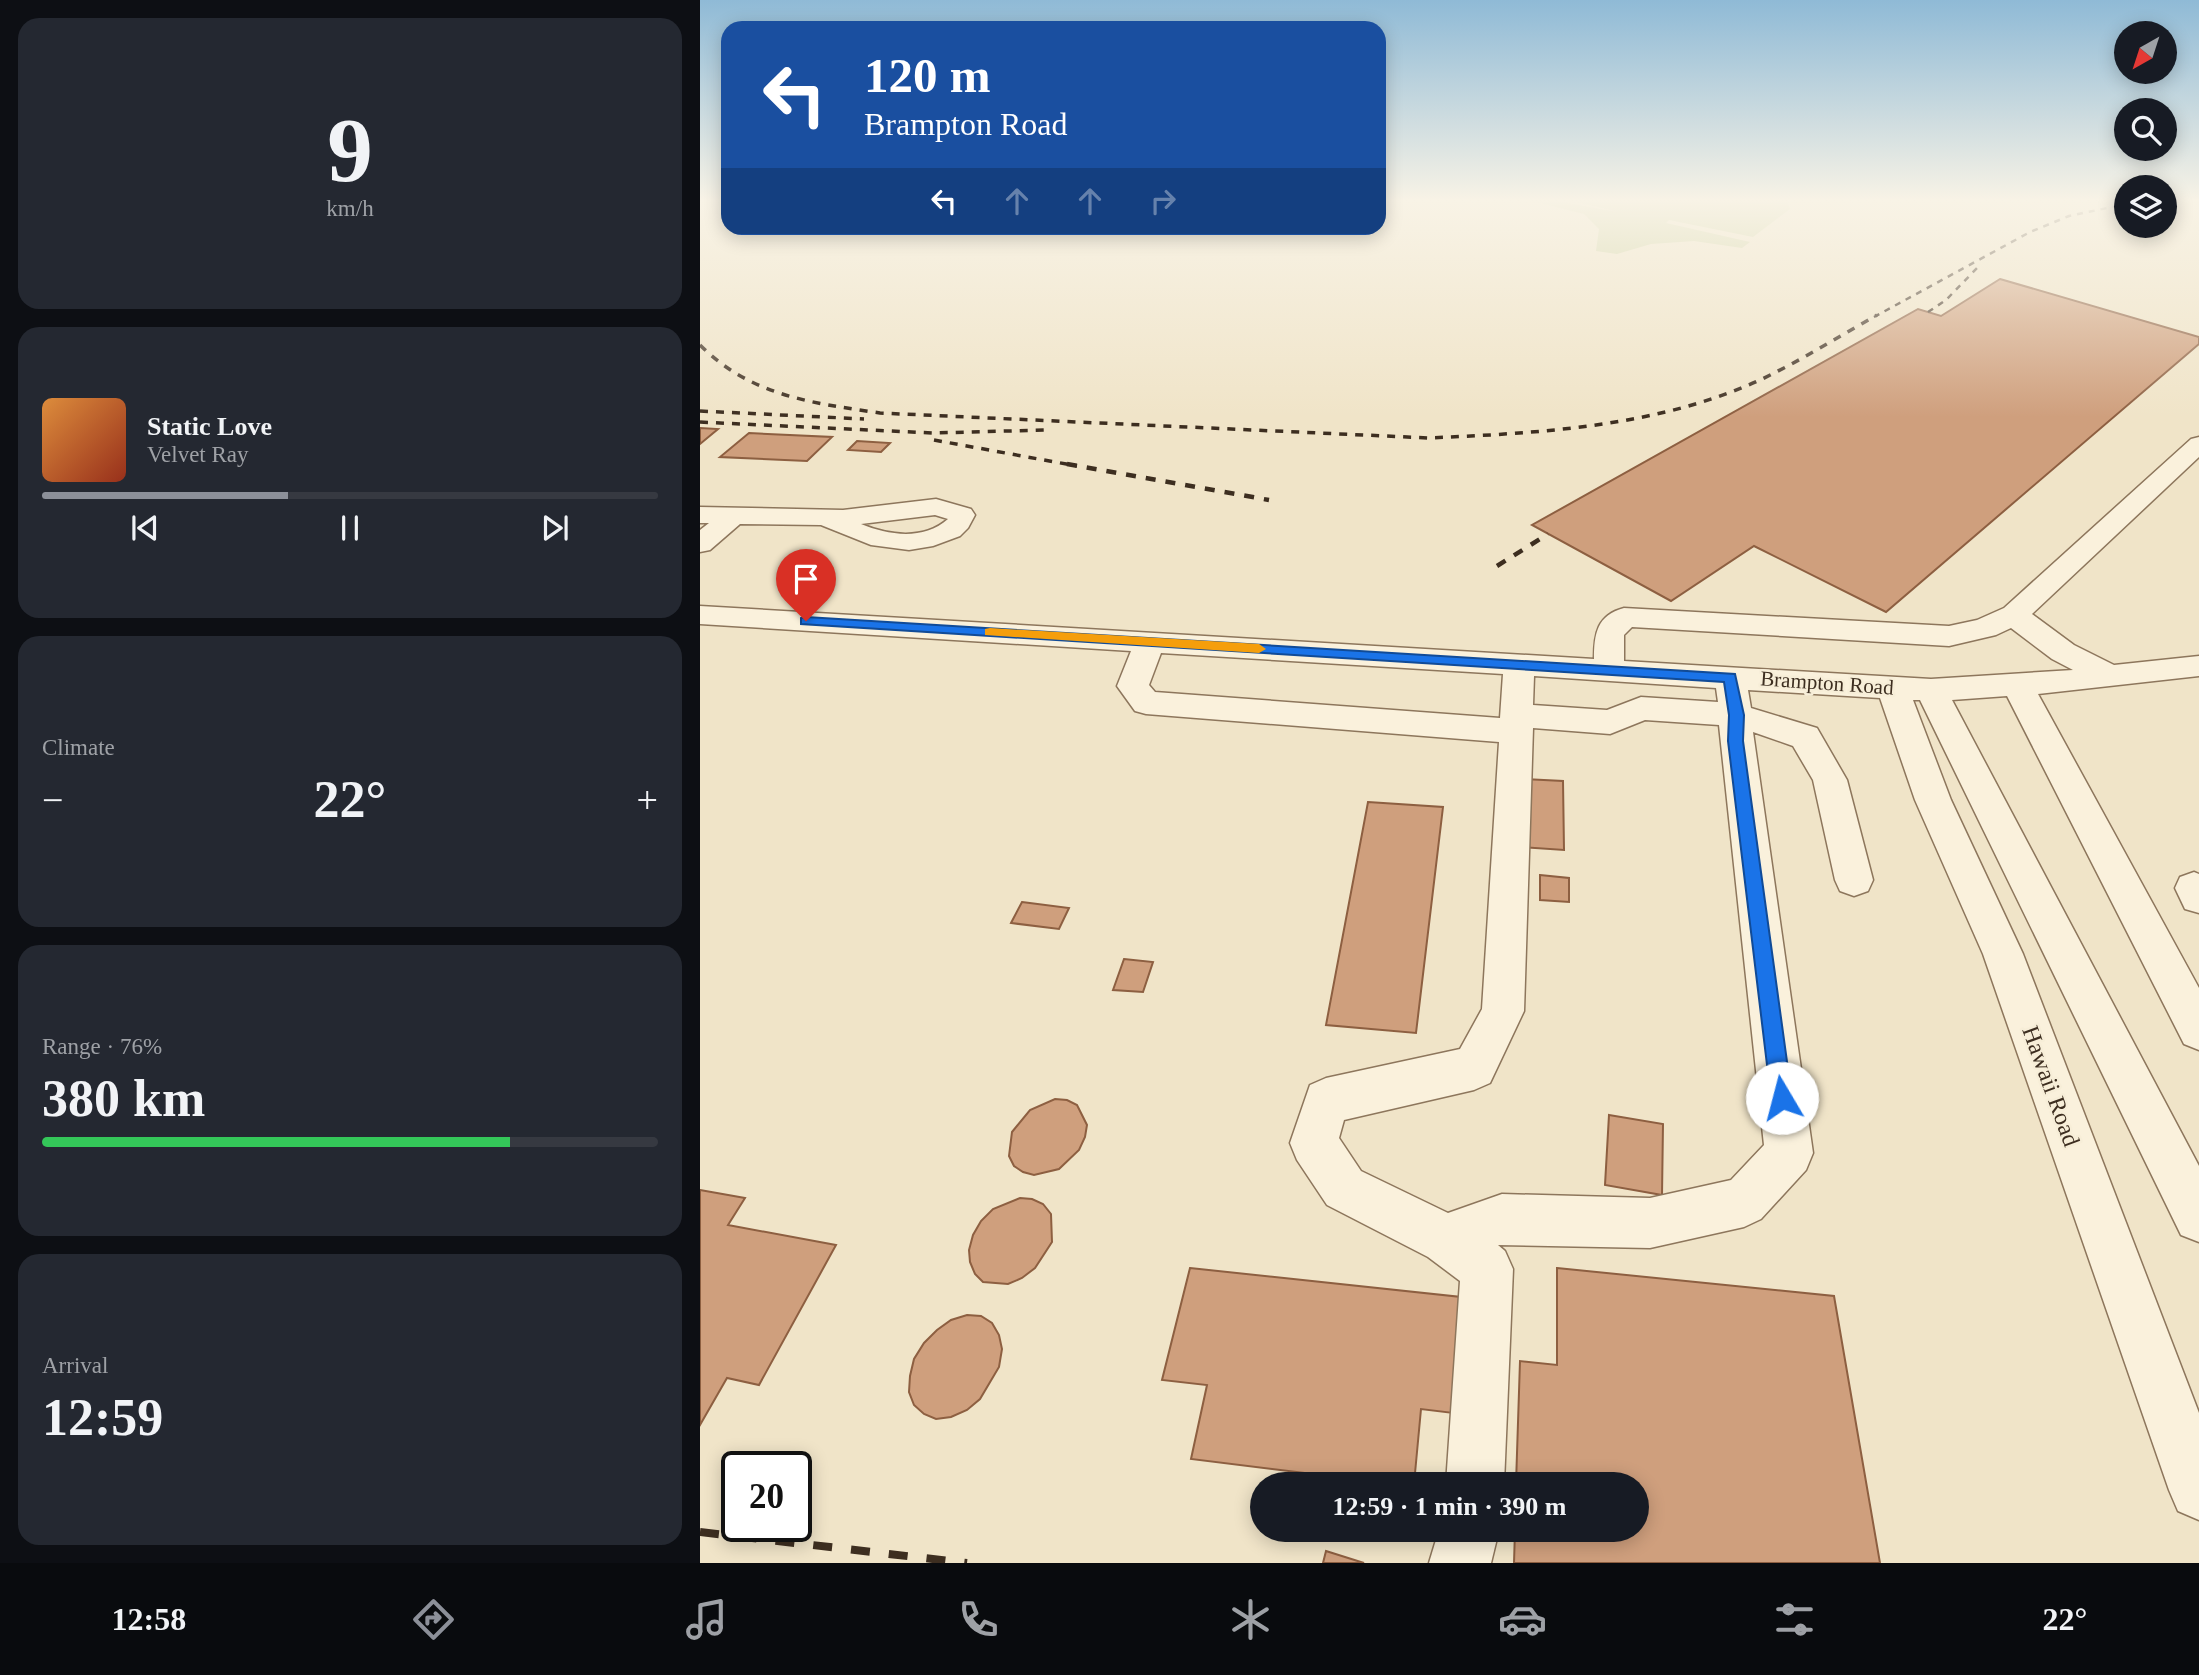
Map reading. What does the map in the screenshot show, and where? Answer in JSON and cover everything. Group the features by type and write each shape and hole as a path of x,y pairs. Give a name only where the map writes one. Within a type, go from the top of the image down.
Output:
{"street":[{"path":"1609,670 1609,633 1624,617 1949,636 1985,628 2014,615 2199,444"},
{"path":"700,515 824,517"},
{"path":"700,544 734,515"},
{"name":"Brampton Road","path":"700,615 1609,670 1733,696 2018,686 2199,666"},
{"path":"2014,615 2063,652 2111,677"},
{"path":"1879,632 2199,1217"},
{"path":"1150,642 1133,686 1146,703 1516,723 1609,722 1642,708 1733,696 1805,737 1830,780 1854,880"},
{"path":"1476,1472 1487,1269 1446,1239 1344,1188 1314,1143 1326,1101 1474,1068 1503,1011 1520,665"},
{"path":"2018,686 2199,1030"},
{"name":"Hawaii Road","path":"1908,688 1933,800 2003,954 2199,1490"},
{"path":"1446,1239 1502,1219 1650,1223 1744,1202 1789,1153 1736,741 1733,696"},
{"path":"1460,1563 1466,1542"}],"building":[{"path":"2000,279 2199,337 2199,344 1886,612 1754,546 1671,601 1532,525 1918,309 1941,316"},
{"path":"700,428 718,429 700,444"},
{"path":"749,433 832,437 807,461 720,457"},
{"path":"857,441 890,443 881,452 848,450"},
{"path":"1522,779 1563,781 1564,850 1520,847"},
{"path":"1368,802 1443,807 1416,1033 1326,1025"},
{"path":"1540,875 1569,878 1569,902 1540,900"},
{"path":"1022,902 1069,908 1059,929 1011,923"},
{"path":"1124,959 1153,962 1143,992 1113,990"},
{"path":"1055,1099 1067,1100 1077,1105 1087,1125 1085,1137 1079,1150 1059,1169 1034,1175 1023,1172 1014,1166 1009,1156 1012,1132 1030,1110"},
{"path":"1609,1115 1663,1124 1662,1195 1605,1185"},
{"path":"700,1190 745,1198 728,1225 836,1245 759,1385 727,1378 700,1425"},
{"path":"1020,1198 1043,1204 1051,1214 1052,1242 1035,1268 1022,1278 1008,1284 983,1282 975,1274 970,1262 969,1250 973,1235 981,1221 993,1209"},
{"path":"1190,1268 1461,1297 1453,1413 1421,1409 1415,1472 1297,1472 1191,1459 1207,1385 1162,1380"},
{"path":"1557,1268 1834,1296 1880,1563 1514,1563 1515,1542 1649,1542 1649,1472 1516,1472 1520,1361 1557,1365"},
{"path":"967,1315 981,1316 992,1323 999,1335 1002,1349 999,1367 980,1399 967,1410 951,1417 936,1419 924,1414 914,1405 909,1392 914,1359 924,1343 937,1330 951,1320"},
{"path":"1326,1551 1364,1563 1323,1563"}],"railway":[{"path":"1874,317 1957,272"},
{"path":"1928,312 1946,300 1973,272"},
{"path":"700,345 740,376 761,386 807,401 880,413 1429,438 1597,425 1680,408 1721,396 1760,380 1877,315"},
{"path":"700,411 864,419"},
{"path":"700,422 933,433 1045,430"},
{"path":"934,440 1077,466"},
{"path":"1067,464 1269,500"},
{"path":"1497,566 1548,534"},
{"path":"700,1532 967,1563"}],"slow traffic":[{"path":"990,632 1259,649"}],"route":[{"path":"806,621 1730,677 1737,715 1736,741 1782,1098"}]}
